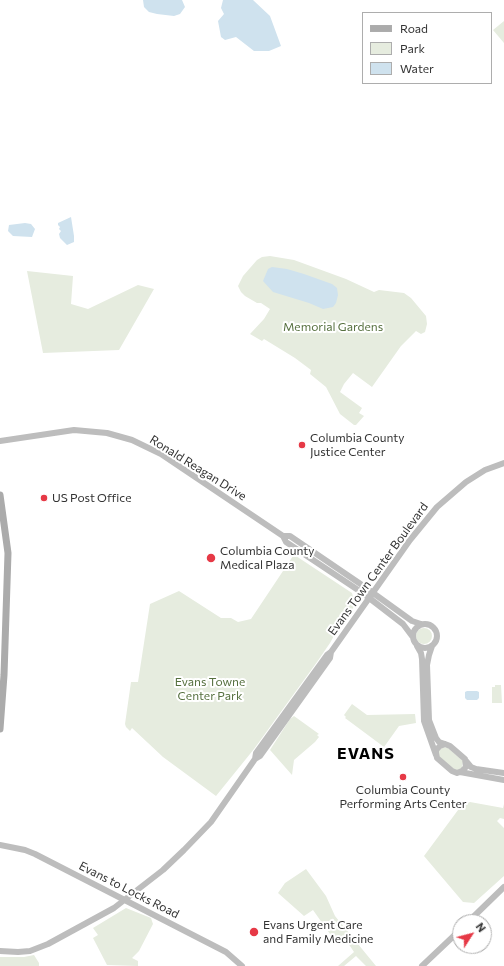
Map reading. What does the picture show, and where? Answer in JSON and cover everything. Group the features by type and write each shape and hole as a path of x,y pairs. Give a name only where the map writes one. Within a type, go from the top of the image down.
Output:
{"main road":[{"path":"0,495 8,553 4,675 0,729"}],"street":[{"name":"Ronald Reagan Drive","path":"0,441 74,430 107,433 132,440 161,454 283,536 290,536 372,596 412,621 430,625 436,630 437,639 432,646 427,664 430,720 436,738 439,742 450,746 464,757 471,767 476,770 504,773"},
{"name":"Evans Town Center Boulevard","path":"1,950 18,952 30,951 48,944 84,925 124,900 163,870 184,850 211,822 254,759 256,753 330,658 331,652 372,596 410,540 437,507 466,482 485,470 504,463"},
{"name":"Ronald Reagan Drive","path":"372,596 403,624 412,636 421,653 424,722 439,760 452,771 504,780"},
{"path":"412,636 415,628 421,624"},
{"path":"417,646 423,648 432,646"},
{"path":"436,755 438,748 445,744"},
{"path":"460,772 464,769 466,761"},
{"name":"Evans to Locks Road","path":"0,844 35,854 226,952 242,966"},
{"path":"476,914 504,887"},
{"path":"422,966 452,938"}],"green space":[{"path":"504,21 504,43 493,30"},
{"name":"Memorial Gardens","path":"270,256 294,260 346,279 374,292 379,290 404,293 411,298 426,316 427,324 425,332 421,334 416,331 401,346 372,387 353,373 344,384 340,392 362,408 359,413 364,416 356,425 340,414 326,387 310,374 311,370 295,358 264,339 262,341 250,334 264,319 270,309 245,296 238,286 243,276 257,260 262,257"},
{"path":"27,271 73,276 71,304 88,309 138,285 154,289 119,350 43,353"},
{"name":"Evans Towne Center Park","path":"293,556 296,556 352,593 355,605 317,662 254,749 216,796 163,757 132,728 130,731 126,727 125,724 131,682 138,682 150,604 179,591 221,618 231,618 238,622 251,619"},
{"path":"424,628 431,633 432,636 427,643 424,644 417,639 416,636 421,629"},
{"path":"495,685 501,685 502,703 492,703 492,687 495,687"},
{"path":"352,704 367,715 415,714 416,723 399,726 384,747 345,718 346,717 344,715"},
{"path":"294,716 319,734 317,735 319,737 294,760 292,775 270,750 290,719"},
{"path":"444,747 448,748 463,761 462,768 456,771 440,759 438,751"},
{"path":"470,802 503,808 504,804 504,819 500,818 497,821 504,828 504,876 474,903 463,902 424,856 461,806"},
{"path":"306,869 326,896 335,916 376,966 366,966 356,956 344,966 338,966 354,952 346,940 339,942 330,934 313,910 304,916 278,893 285,883"},
{"path":"126,908 151,918 153,924 139,951 132,958 138,961 138,966 107,965 93,938 98,935 93,928"},
{"path":"34,955 39,963 39,966 0,966 0,957 24,957"}],"water":[{"path":"143,0 182,0 185,7 180,14 174,16 157,14 149,12 144,7"},
{"path":"223,0 253,0 270,16 281,46 269,51 254,51 236,37 225,40 221,37 218,21 224,14 221,8"},
{"path":"71,217 74,242 67,245 60,238 59,234 61,231 58,223"},
{"path":"25,223 31,224 35,229 32,237 13,236 8,231 9,225"},
{"path":"272,267 287,269 332,284 337,288 338,295 336,303 333,307 323,309 273,292 263,281 268,269"},
{"path":"465,692 479,692 479,698 477,700 467,700 465,698"}],"place":[{"name":"Columbia County Justice Center","path":"302,445"},
{"name":"US Post Office","path":"44,498"},
{"name":"Columbia County Medical Plaza","path":"211,558"},
{"name":"Columbia County Performing Arts Center","path":"403,777"},
{"name":"Evans Urgent Care and Family Medicine","path":"254,932"}],"district":[{"name":"EVANS","path":"366,754"}]}
